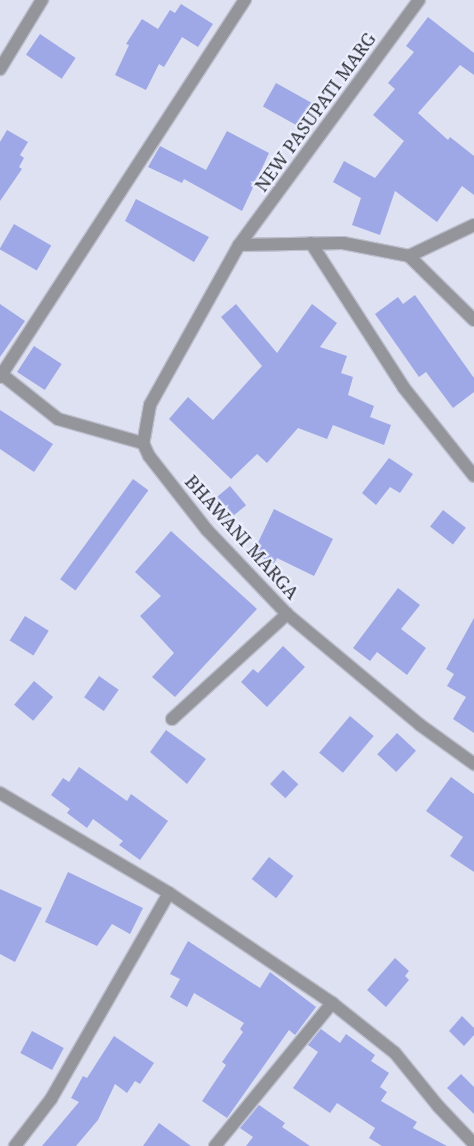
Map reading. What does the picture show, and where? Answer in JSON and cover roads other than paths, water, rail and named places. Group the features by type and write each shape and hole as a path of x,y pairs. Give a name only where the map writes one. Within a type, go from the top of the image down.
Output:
{"street":[{"path":"0,69 42,0"},
{"path":"245,0 0,375 58,419 143,443 150,406 239,245 343,243 409,256 474,320"},
{"name":"NEW PASUPATI MARG","path":"239,245 419,0"},
{"path":"409,256 474,225"},
{"path":"311,243 404,388 474,476"},
{"name":"BHAWANI MARGA","path":"143,443 149,456 207,530 287,614 420,725 474,764"},
{"path":"172,719 287,614"},
{"path":"0,793 168,893 332,1003 395,1053 472,1144"},
{"path":"15,1146 51,1100 168,893"},
{"path":"215,1146 332,1003"}]}
